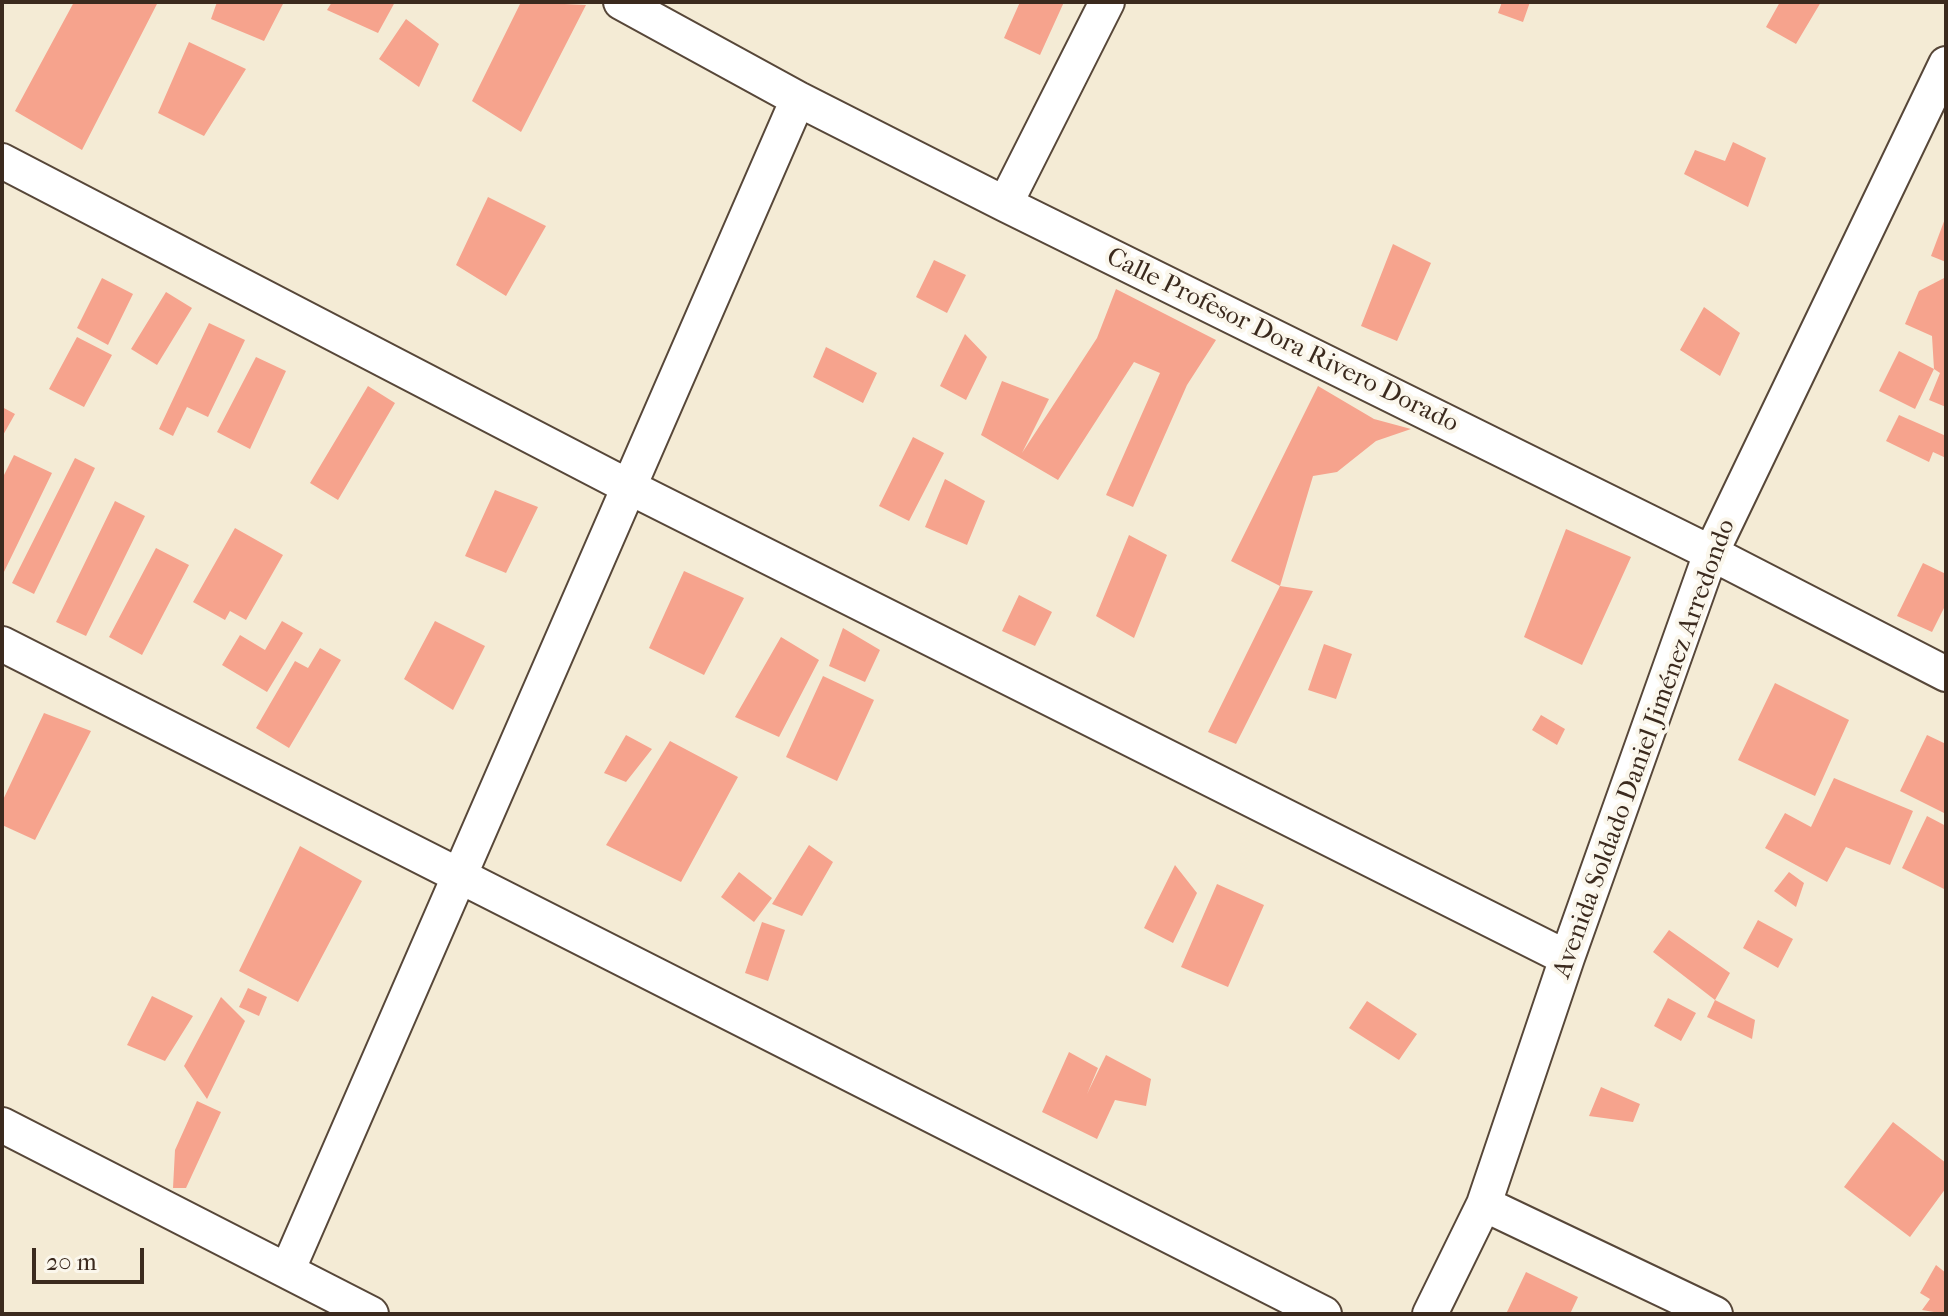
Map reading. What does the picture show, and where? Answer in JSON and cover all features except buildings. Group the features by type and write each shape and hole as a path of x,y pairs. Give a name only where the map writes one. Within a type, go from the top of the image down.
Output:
{"street":[{"name":"Calle Profesor Dora Rivero Dorado","path":"621,2 798,99 1005,204 1711,553 1946,674"},
{"path":"1005,204 1107,2"},
{"name":"Avenida Soldado Daniel Jiménez Arredondo","path":"1430,1314 1484,1204 1567,958 1711,553 1946,64"},
{"path":"288,1269 798,99"},
{"path":"2,161 631,488 1567,958"},
{"path":"2,644 1324,1314"},
{"path":"2,1125 371,1314"},
{"path":"1484,1204 1715,1314"}]}
